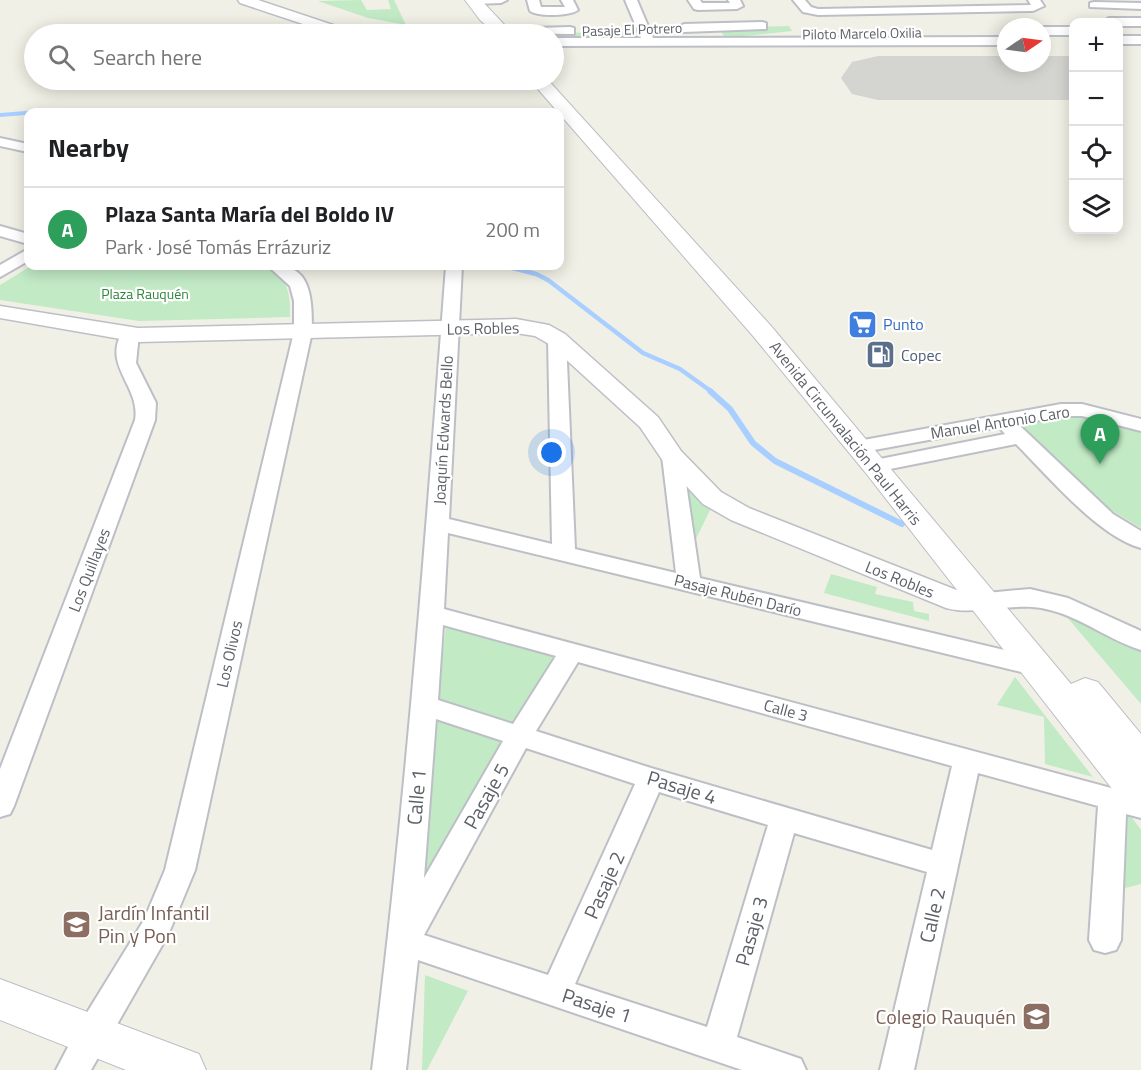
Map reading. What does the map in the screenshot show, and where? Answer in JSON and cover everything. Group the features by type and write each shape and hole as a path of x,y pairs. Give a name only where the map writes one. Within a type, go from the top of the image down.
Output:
{"main road":[{"path":"456,0 476,24"},
{"path":"473,0 495,24"},
{"name":"Avenida Circunvalación Paul Harris","path":"548,90 564,108"},
{"name":"Avenida Circunvalación Paul Harris","path":"564,90 680,213 847,403 877,454"},
{"name":"Avenida Circunvalación Paul Harris","path":"564,108 762,331 877,454 996,598 1141,760"},
{"name":"Avenida Circunvalación Paul Harris","path":"996,598 1038,667 1132,801"},
{"path":"0,999 82,1052 182,1070"}],"street":[{"path":"245,0 316,24"},
{"path":"473,0 501,0"},
{"path":"533,0 536,11 572,10 567,0"},
{"path":"632,0 655,29 649,42"},
{"path":"694,0 698,7 737,6 734,0"},
{"path":"799,0 810,11 922,24 1035,3"},
{"path":"1092,3 1141,6"},
{"path":"1092,3 1105,18"},
{"path":"1123,22 1141,22"},
{"name":"Piloto Marcelo Oxilia","path":"718,43 792,34 922,24 997,31"},
{"name":"Piloto Marcelo Oxilia","path":"564,42 718,43 922,24 997,39"},
{"name":"Pasaje El Potrero","path":"564,32 762,26"},
{"path":"1051,31 1069,31"},
{"path":"1123,38 1141,40"},
{"path":"1051,41 1069,41"},
{"path":"0,142 24,147"},
{"path":"0,231 24,238"},
{"path":"0,272 24,257"},
{"name":"Los Olivos","path":"82,1052 157,926 180,870 303,332 304,292 289,272 285,270"},
{"name":"Joaquín Edwards Bello","path":"439,524 454,270"},
{"name":"Los Robles","path":"0,312 130,334 525,327 541,330 557,339 649,422 672,456 712,498 740,514 956,601 996,598"},
{"name":"Los Quillayes","path":"0,806 145,420 148,405 146,397 130,372 127,361 130,334"},
{"path":"557,339 564,554"},
{"name":"Manuel Antonio Caro","path":"877,454 1003,420 1071,409 1141,425"},
{"path":"1003,420 1105,519 1141,541"},
{"name":"Manuel Antonio Caro","path":"877,454 1019,437"},
{"path":"672,456 689,584"},
{"name":"Pasaje Rubén Darío","path":"439,524 1038,667"},
{"name":"Calle 1","path":"389,1070 404,942 439,524"},
{"path":"996,598 1030,597 1060,604 1141,641"},
{"name":"Calle 3","path":"432,614 967,760 1132,801"},
{"name":"Pasaje 5","path":"404,942 519,736 572,651"},
{"name":"Pasaje 4","path":"423,705 651,779 943,865"},
{"name":"Calle 2","path":"897,1070 967,760"},
{"name":"Pasaje 2","path":"556,992 651,779"},
{"path":"1105,940 1132,801"},
{"name":"Pasaje 3","path":"718,1045 784,818"},
{"name":"Pasaje 1","path":"404,942 789,1070"}],"green space":[{"path":"361,0 367,10 391,9 388,0 394,0 406,24 368,18 318,1"},
{"path":"789,26 792,31 725,38 719,28"},
{"path":"635,31 638,39 564,39 564,33"},
{"name":"Plaza Rauquén","path":"24,270 270,270 278,275 286,286 290,317 139,321 0,300 0,285"},
{"path":"1068,410 1141,430 1141,528 1093,499 1015,419"},
{"path":"682,469 713,504 693,545"},
{"path":"831,574 877,587 875,594 913,602 914,611 929,614 929,621 824,593"},
{"path":"1066,616 1141,649 1141,704"},
{"path":"446,626 557,657 514,730 437,704"},
{"path":"1015,677 1093,777 1045,764 1044,717 997,705"},
{"path":"436,714 509,739 421,901"},
{"path":"1124,807 1141,830 1141,884 1125,888"},
{"path":"425,975 468,991 427,1070 422,1070"}],"waterway":[{"path":"0,115 24,113"},
{"path":"520,270 548,280 643,353 680,369 712,392"},
{"path":"710,391 730,409 753,443 775,461 902,524"}],"taxiway":[{"path":"947,78 940,72 940,68 949,65 964,65 1018,78"}],"runway":[{"path":"878,78 1069,78"}],"place":[{"name":"Punto","path":"862,324"},
{"name":"Copec","path":"880,355"},
{"name":"Plaza Santa María del Boldo IV","path":"1100,464"},
{"name":"Jardín Infantil Pin y Pon","path":"77,924"},
{"name":"Colegio Rauquén","path":"1037,1016"}]}
